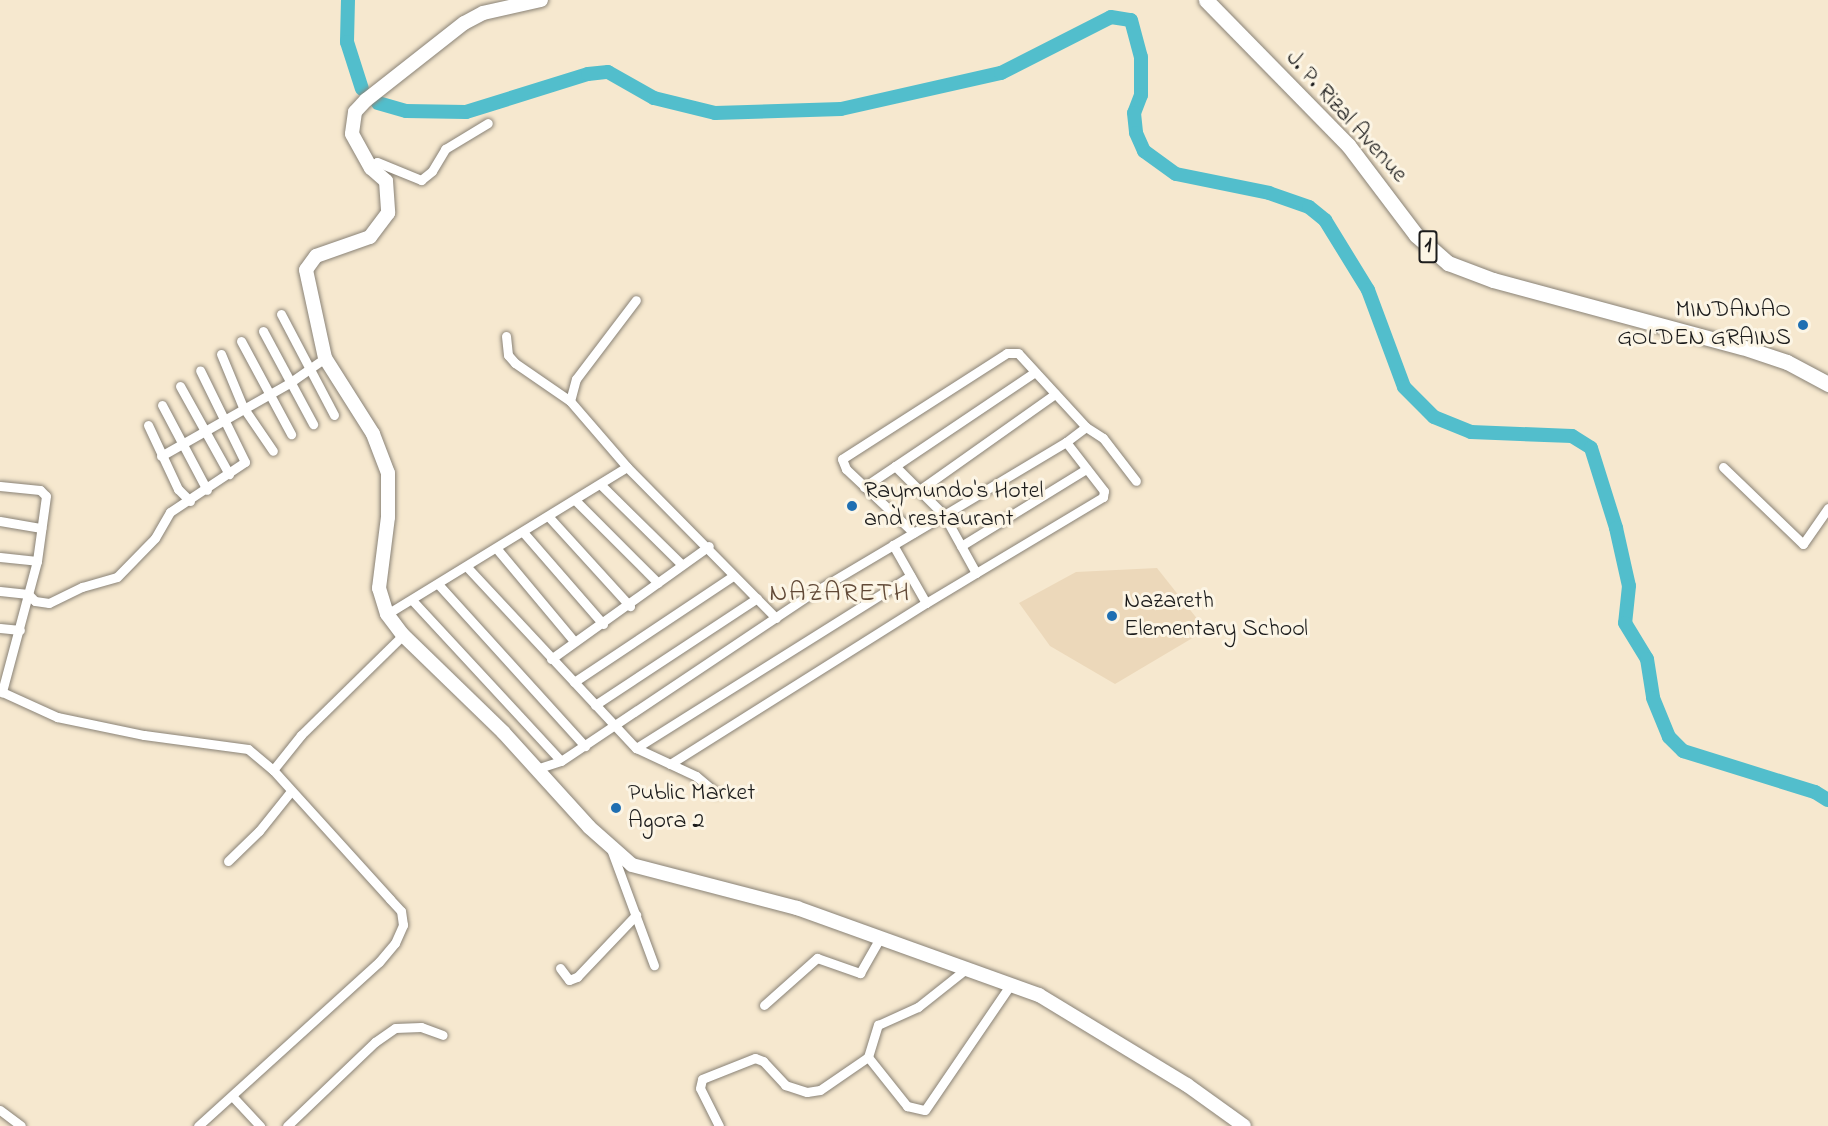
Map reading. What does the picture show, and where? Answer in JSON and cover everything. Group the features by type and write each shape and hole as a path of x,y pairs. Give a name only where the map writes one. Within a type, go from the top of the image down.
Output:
{"main road":[{"path":"540,0 483,13 464,23 366,100 355,112 352,134 371,168 389,188 388,213 381,227 358,243 316,256 306,270 325,358 373,435 388,473 388,518 379,588 387,614 403,635 478,706 610,847 640,869 797,908 1011,984 1063,1008 1244,1126"},
{"name":"J. P. Rizal Avenue","path":"1206,0 1348,146 1416,236 1449,262 1492,280 1742,347 1787,363 1828,384"}],"street":[{"path":"371,168 377,162 421,180 432,171 445,149 488,123"},
{"path":"570,401 576,380 636,300"},
{"path":"281,314 334,414"},
{"path":"263,331 288,384 313,424"},
{"path":"506,336 507,354 515,363 570,401 627,467 709,546 734,576 776,618"},
{"path":"241,342 267,396 291,434"},
{"path":"914,533 843,466 845,455 1007,353 1018,353 1086,427 1103,438 1136,481"},
{"path":"221,354 243,407 273,451"},
{"path":"162,456 224,422 243,407 288,384 325,358"},
{"path":"0,591 28,594 35,601 49,603 82,587 117,577 155,538 170,512 207,490 245,462 200,370"},
{"path":"864,487 1035,372"},
{"path":"180,386 203,432 229,474"},
{"path":"918,491 1055,394"},
{"path":"162,405 181,446 207,490"},
{"path":"148,424 178,489 190,501"},
{"path":"536,769 561,761 614,723 776,618 1066,442 1086,427"},
{"path":"670,764 926,603 1103,497 1104,491 1066,442"},
{"path":"895,466 944,515 976,573"},
{"path":"387,614 497,549 627,467"},
{"path":"1723,467 1803,544 1828,508"},
{"path":"961,546 1086,469"},
{"path":"600,484 681,564"},
{"path":"0,486 45,493 37,561 20,630 4,668 1,692 57,717 144,735 248,749 273,770 400,911 403,926 395,943 379,962 233,1097 198,1126"},
{"path":"574,500 658,583"},
{"path":"548,516 630,606"},
{"path":"0,521 41,528"},
{"path":"523,532 603,624"},
{"path":"893,545 926,603"},
{"path":"551,659 574,641 630,606 681,564 709,546"},
{"path":"497,549 574,641"},
{"path":"0,557 37,561"},
{"path":"467,567 636,748 696,776 716,794"},
{"path":"574,682 734,576"},
{"path":"636,748 910,576"},
{"path":"438,584 585,746"},
{"path":"595,705 757,598"},
{"path":"412,600 561,761"},
{"path":"0,628 20,630"},
{"path":"273,770 301,735 403,635"},
{"path":"228,861 260,831 291,791"},
{"path":"610,847 654,965"},
{"path":"560,968 568,980 577,977 636,915"},
{"path":"764,1005 817,958 860,973 880,938"},
{"path":"719,1126 700,1083 742,1060 763,1061 785,1085 807,1092 832,1084 868,1057 878,1025 918,1007 966,969"},
{"path":"868,1057 908,1106 925,1110 1011,984"},
{"path":"287,1126 395,1028 421,1027 443,1035"},
{"path":"233,1097 260,1126"},
{"path":"0,1110 21,1126"}],"shaded area":[{"name":"Nazareth Elementary School","path":"1157,568 1206,630 1115,684 1050,646 1019,603 1076,572"}],"waterway":[{"path":"348,0 347,42 362,89"},
{"path":"378,103 406,111 466,112 588,74 608,72 654,98 715,113 841,109 1001,73 1111,17 1131,20 1141,57 1141,95 1134,113 1136,133 1144,151 1176,174 1269,193 1309,207 1325,220 1368,290 1404,387 1434,417 1471,432 1572,436 1591,448 1616,528 1629,586 1625,623 1647,659 1653,698 1669,737 1683,751 1815,792 1828,800"}],"place":[{"name":"MINDANAO GOLDEN GRAINS","path":"1803,325"},
{"name":"Raymundo's Hotel and restaurant","path":"852,506"},
{"name":"Nazareth Elementary School","path":"1112,616"},
{"name":"Public Market Agora 2","path":"616,808"}],"district":[{"name":"NAZARETH","path":"840,594"}]}
